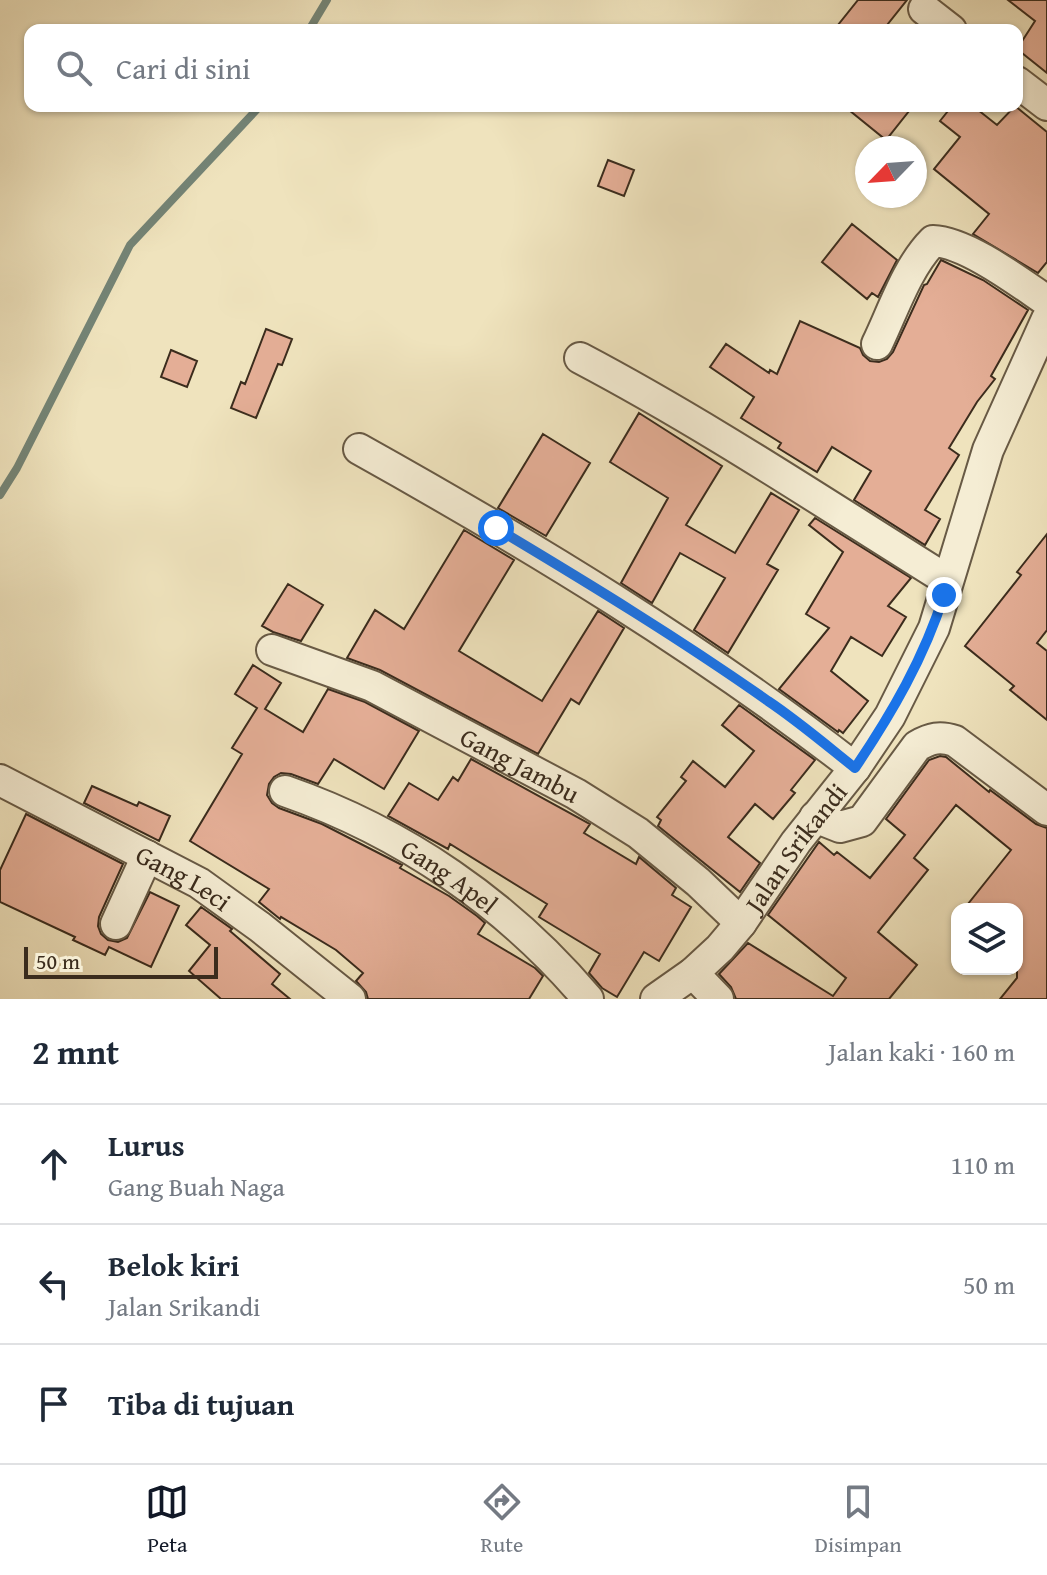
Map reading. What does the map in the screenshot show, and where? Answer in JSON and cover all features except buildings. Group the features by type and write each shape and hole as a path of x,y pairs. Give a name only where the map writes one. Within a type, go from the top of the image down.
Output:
{"street":[{"path":"924,9 943,24"},
{"path":"1023,87 1047,105"},
{"path":"877,344 907,281 933,241 961,249 1004,272 1047,301"},
{"name":"Jalan Srikandi","path":"656,999 693,973 741,923 890,716 934,628 988,450 1047,319"},
{"path":"580,358 708,429 947,580"},
{"path":"359,449 598,589 771,702 855,768"},
{"name":"Gang Jambu","path":"272,650 372,686 576,794 638,833 698,882 741,923"},
{"path":"815,817 840,827 862,821 917,746 928,739 942,737 955,741 1047,810"},
{"name":"Gang Leci","path":"0,780 193,880 260,927 350,999"},
{"name":"Gang Apel","path":"285,791 315,801 395,840 463,882 526,933 588,999"},
{"path":"116,924 147,856"},
{"path":"693,973 718,999"}],"waterway":[{"path":"313,24 327,0"},
{"path":"0,495 17,468 130,245 254,112"}],"route":[{"path":"496,528 598,589 771,702 855,768 890,716 915,669 934,628 944,595"}]}
